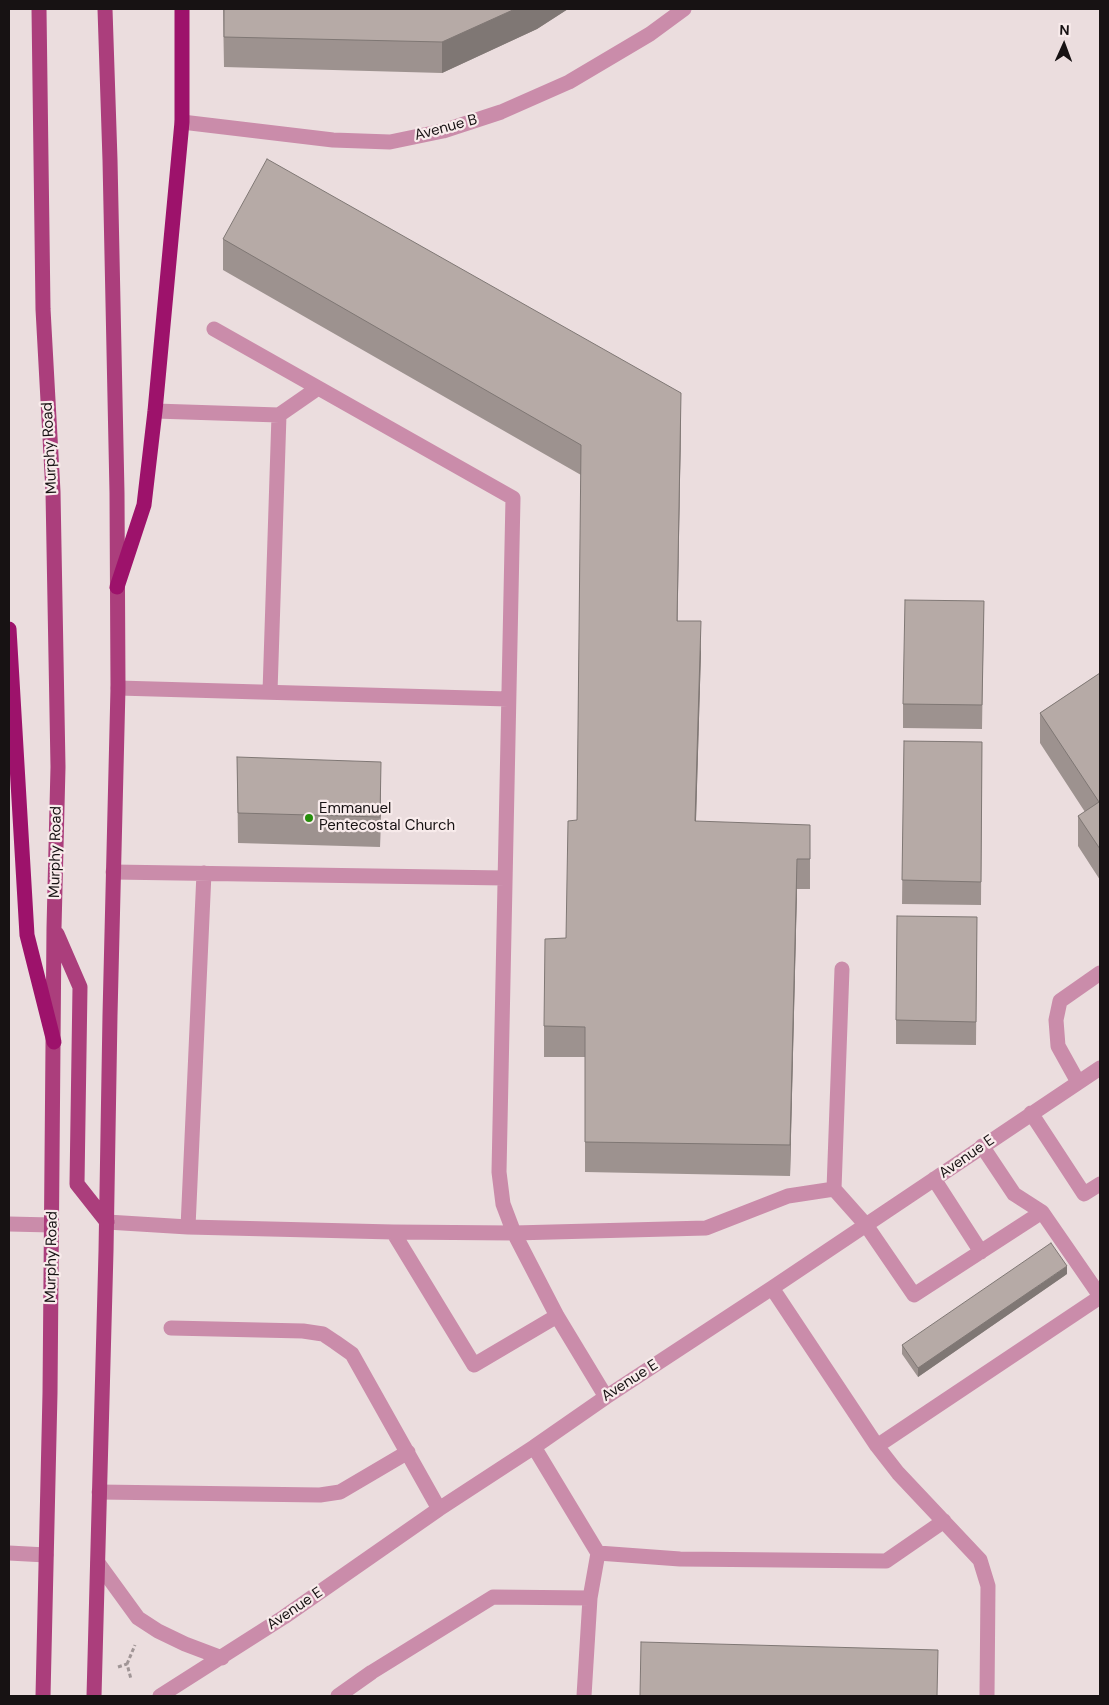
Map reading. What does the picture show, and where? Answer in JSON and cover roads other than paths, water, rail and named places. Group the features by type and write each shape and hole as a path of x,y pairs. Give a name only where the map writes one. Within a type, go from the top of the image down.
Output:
{"highway":[{"path":"117,588 144,505 182,122 182,9"},
{"path":"9,629 14,795 27,935 54,1042"}],"main road":[{"name":"Murphy Road","path":"39,9 43,309 53,492 58,767 43,1696"},
{"path":"94,1696 107,1222 118,688 111,180 105,9"},
{"path":"54,928 80,987 77,1184 107,1222"}],"street":[{"name":"Avenue B","path":"182,122 333,140 390,142 443,131 501,112 569,82 650,34 684,9"},
{"path":"214,329 513,498 499,1172 503,1204 514,1233 557,1316 606,1397"},
{"path":"154,411 279,415 318,388"},
{"path":"270,692 279,415"},
{"path":"118,688 508,699"},
{"path":"113,872 505,878"},
{"path":"188,1226 204,873"},
{"path":"842,969 834,1189 866,1225 914,1295 1042,1212"},
{"path":"1078,1082 1058,1046 1056,1020 1060,1001 1100,973"},
{"name":"Avenue E","path":"160,1696 284,1617 606,1397 1100,1068"},
{"path":"1031,1113 1084,1194 1100,1184"},
{"path":"877,1446 1100,1297 1042,1212 1014,1194 982,1146"},
{"path":"934,1179 981,1252"},
{"path":"107,1222 392,1232 514,1233 706,1228 788,1196 834,1189"},
{"path":"9,1224 52,1225"},
{"path":"392,1232 474,1365 557,1316"},
{"path":"772,1288 877,1446 898,1473 980,1560 988,1586 987,1696"},
{"path":"171,1328 304,1331 322,1334 352,1354 439,1510"},
{"path":"534,1447 598,1553 590,1598 584,1696"},
{"path":"99,1492 320,1495 340,1492 408,1452"},
{"path":"598,1553 680,1559 886,1561 944,1521"},
{"path":"9,1553 46,1555"},
{"path":"98,1563 138,1618 158,1631 179,1641 222,1658"},
{"path":"338,1696 372,1672 493,1597 590,1598"}],"place":[{"name":"Emmanuel Pentecostal Church","path":"309,818"}]}
